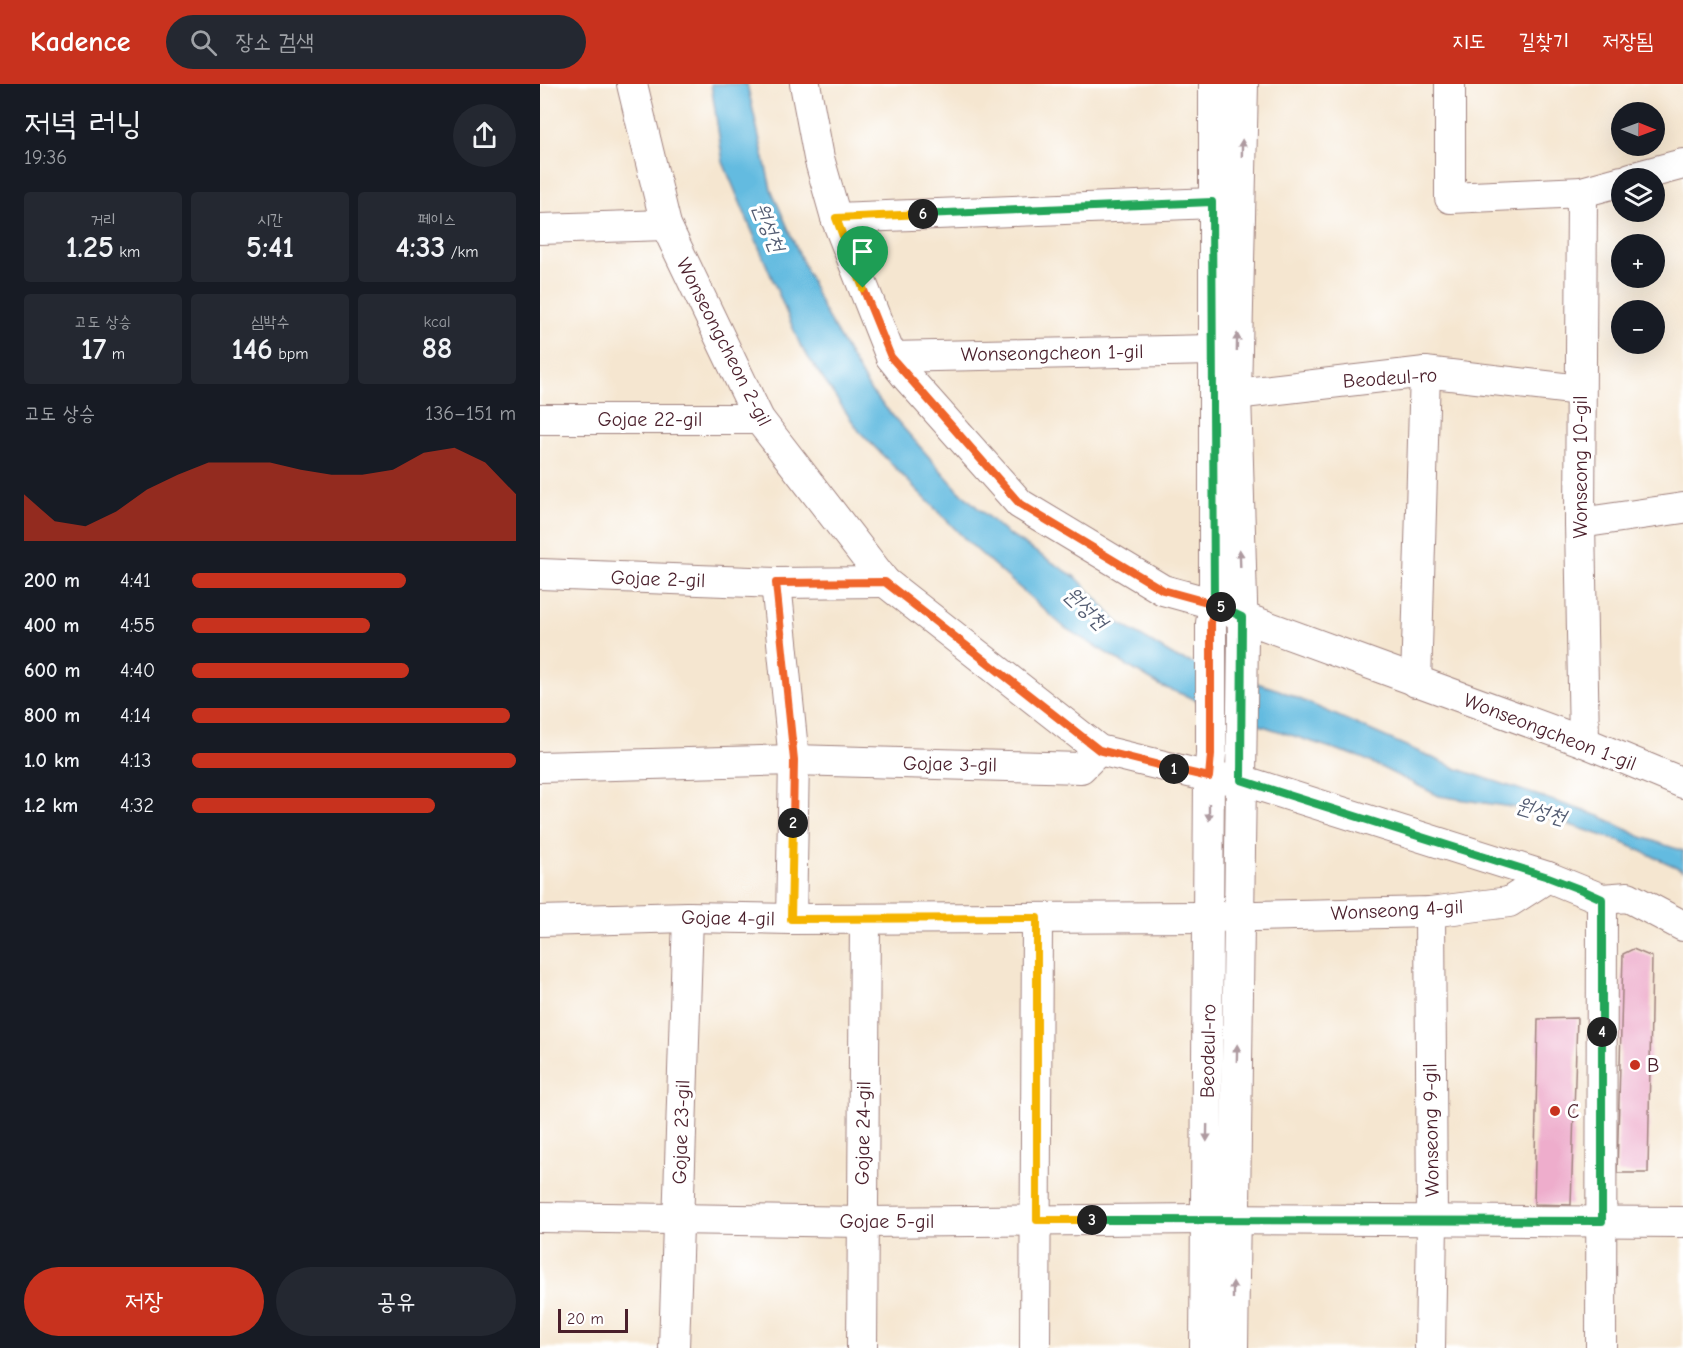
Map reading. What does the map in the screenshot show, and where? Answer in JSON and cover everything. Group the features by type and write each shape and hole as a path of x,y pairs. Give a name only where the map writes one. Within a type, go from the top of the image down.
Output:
{"street":[{"name":"Wonseongcheon 2-gil","path":"632,84 666,225 759,419 885,582 1099,750 1210,766 1241,774 1582,890 1615,898 1683,927"},
{"name":"Wonseongcheon 1-gil","path":"805,84 819,159 836,218 891,357 1020,504 1163,590 1242,626 1416,682 1584,742 1683,783"},
{"path":"1213,613 1214,84"},
{"path":"1242,626 1236,394 1243,84"},
{"path":"1450,84 1450,198 1582,192 1611,184"},
{"path":"1665,169 1683,164"},
{"name":"Wonseong 10-gil","path":"1582,192 1580,523 1584,742"},
{"path":"836,218 1212,202"},
{"path":"540,229 666,225"},
{"name":"Wonseongcheon 1-gil","path":"891,357 1212,350"},
{"path":"1416,682 1425,372"},
{"name":"Beodeul-ro","path":"1236,394 1425,372 1580,390"},
{"name":"Gojae 22-gil","path":"540,418 759,419"},
{"path":"1580,523 1683,508"},
{"name":"Gojae 2-gil","path":"540,574 776,583 885,582"},
{"path":"776,583 794,760 791,919"},
{"name":"Beodeul-ro","path":"1213,613 1209,917 1220,1219 1233,1348"},
{"name":"Beodeul-ro","path":"1205,1348 1220,1219 1239,916 1242,626"},
{"name":"Gojae 3-gil","path":"540,767 794,760 1081,768 1099,750"},
{"name":"Wonseong 4-gil","path":"1239,916 1430,912 1509,902 1548,877"},
{"path":"1601,1348 1602,1221 1615,898 1683,901"},
{"name":"Wonseong 9-gil","path":"1430,912 1432,1221 1430,1348"},
{"name":"Gojae 4-gil","path":"540,921 688,916 865,919 1239,916"},
{"name":"Gojae 23-gil","path":"674,1348 688,916"},
{"path":"1035,1348 1037,918"},
{"name":"Gojae 24-gil","path":"862,1348 865,919"},
{"name":"Gojae 5-gil","path":"540,1217 862,1222 1220,1219 1683,1222"}],"water":[{"name":"원성천","path":"711,84 747,84 771,189 824,311 870,390 959,491 1006,533 1077,578 1119,623 1177,658 1279,690 1458,769 1602,817 1639,836 1683,851 1683,870 1619,841 1518,808 1439,796 1362,758 1263,726 1161,686 1065,628 968,542 859,431 801,347 723,162"}],"building":[{"name":"B","path":"1633,949 1652,957 1648,1173 1617,1173 1623,954"},
{"name":"C","path":"1577,1018 1571,1205 1534,1204 1538,1019"}],"place":[{"name":"B","path":"1635,1065"},
{"name":"C","path":"1555,1111"}],"route":[{"path":"863,288 836,218 1212,202 1214,604 1242,617 1241,780 1548,877 1602,899 1602,1221 1037,1220 1037,918 791,919 794,760 776,583 885,582 1099,750 1209,777 1211,623 1214,604 1163,590 1020,504 891,357 863,288"}]}
